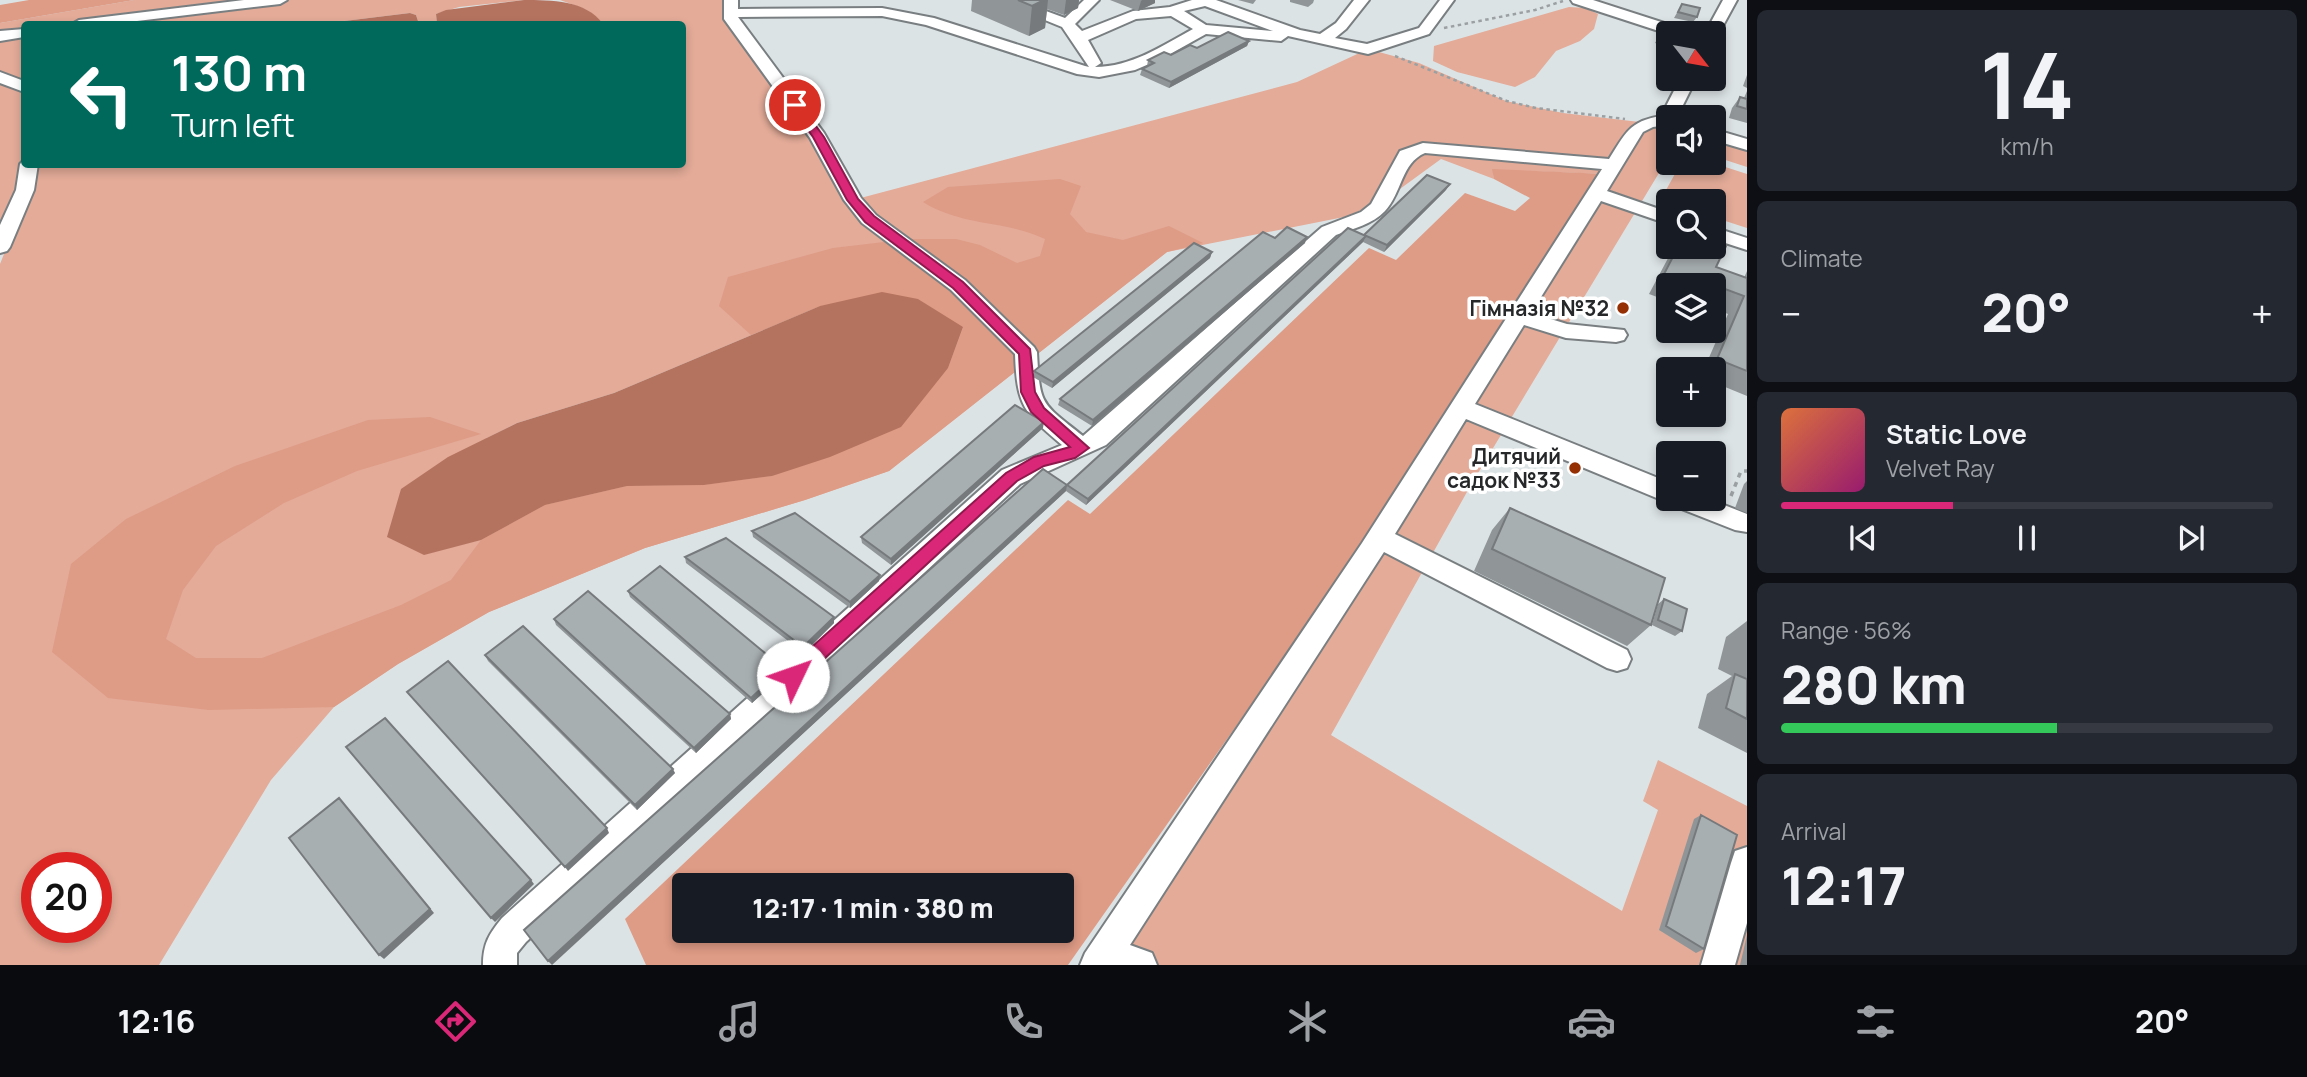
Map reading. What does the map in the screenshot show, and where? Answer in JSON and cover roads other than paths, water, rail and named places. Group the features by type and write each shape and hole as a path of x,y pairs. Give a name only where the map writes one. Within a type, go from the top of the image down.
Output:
{"street":[{"path":"104,21 280,0"},
{"path":"1003,0 1067,24 1079,38 1093,63"},
{"path":"1325,38 1341,26 1362,0"},
{"path":"1079,38 1133,15 1174,11 1177,8 1211,1 1296,34 1368,49 1424,31 1447,0"},
{"path":"1578,0 1656,25"},
{"path":"1719,21 1730,0"},
{"path":"1067,24 1089,1 1110,14"},
{"path":"1081,448 1038,412 1028,392 1026,352 958,285 869,219 853,200 818,137 731,19 731,7 882,12 905,16 1099,74 1136,65 1202,29"},
{"path":"1174,11 1202,29 1278,37 1296,34"},
{"path":"0,36 21,33"},
{"path":"0,77 21,86"},
{"path":"1098,964 1378,537 1612,165 1637,129 1656,123"},
{"path":"1726,138 1747,145"},
{"path":"500,965 500,948 514,930 1012,477 1040,461 1070,454 1098,439 1329,231 1368,216 1379,207 1406,155 1423,148 1612,165"},
{"path":"0,247 25,190 28,168"},
{"path":"1594,193 1656,214"},
{"path":"1726,237 1747,244"},
{"path":"1517,316 1566,331 1616,335"},
{"path":"1460,407 1656,487"},
{"path":"1714,511 1734,519"},
{"path":"1378,537 1617,659"},
{"path":"1718,965 1747,863"},
{"path":"1098,964 1122,960 1140,965"}],"place":[{"name":"Гімназія №32","path":"1623,308"},
{"name":"Дитячий садок №33","path":"1575,468"}]}
